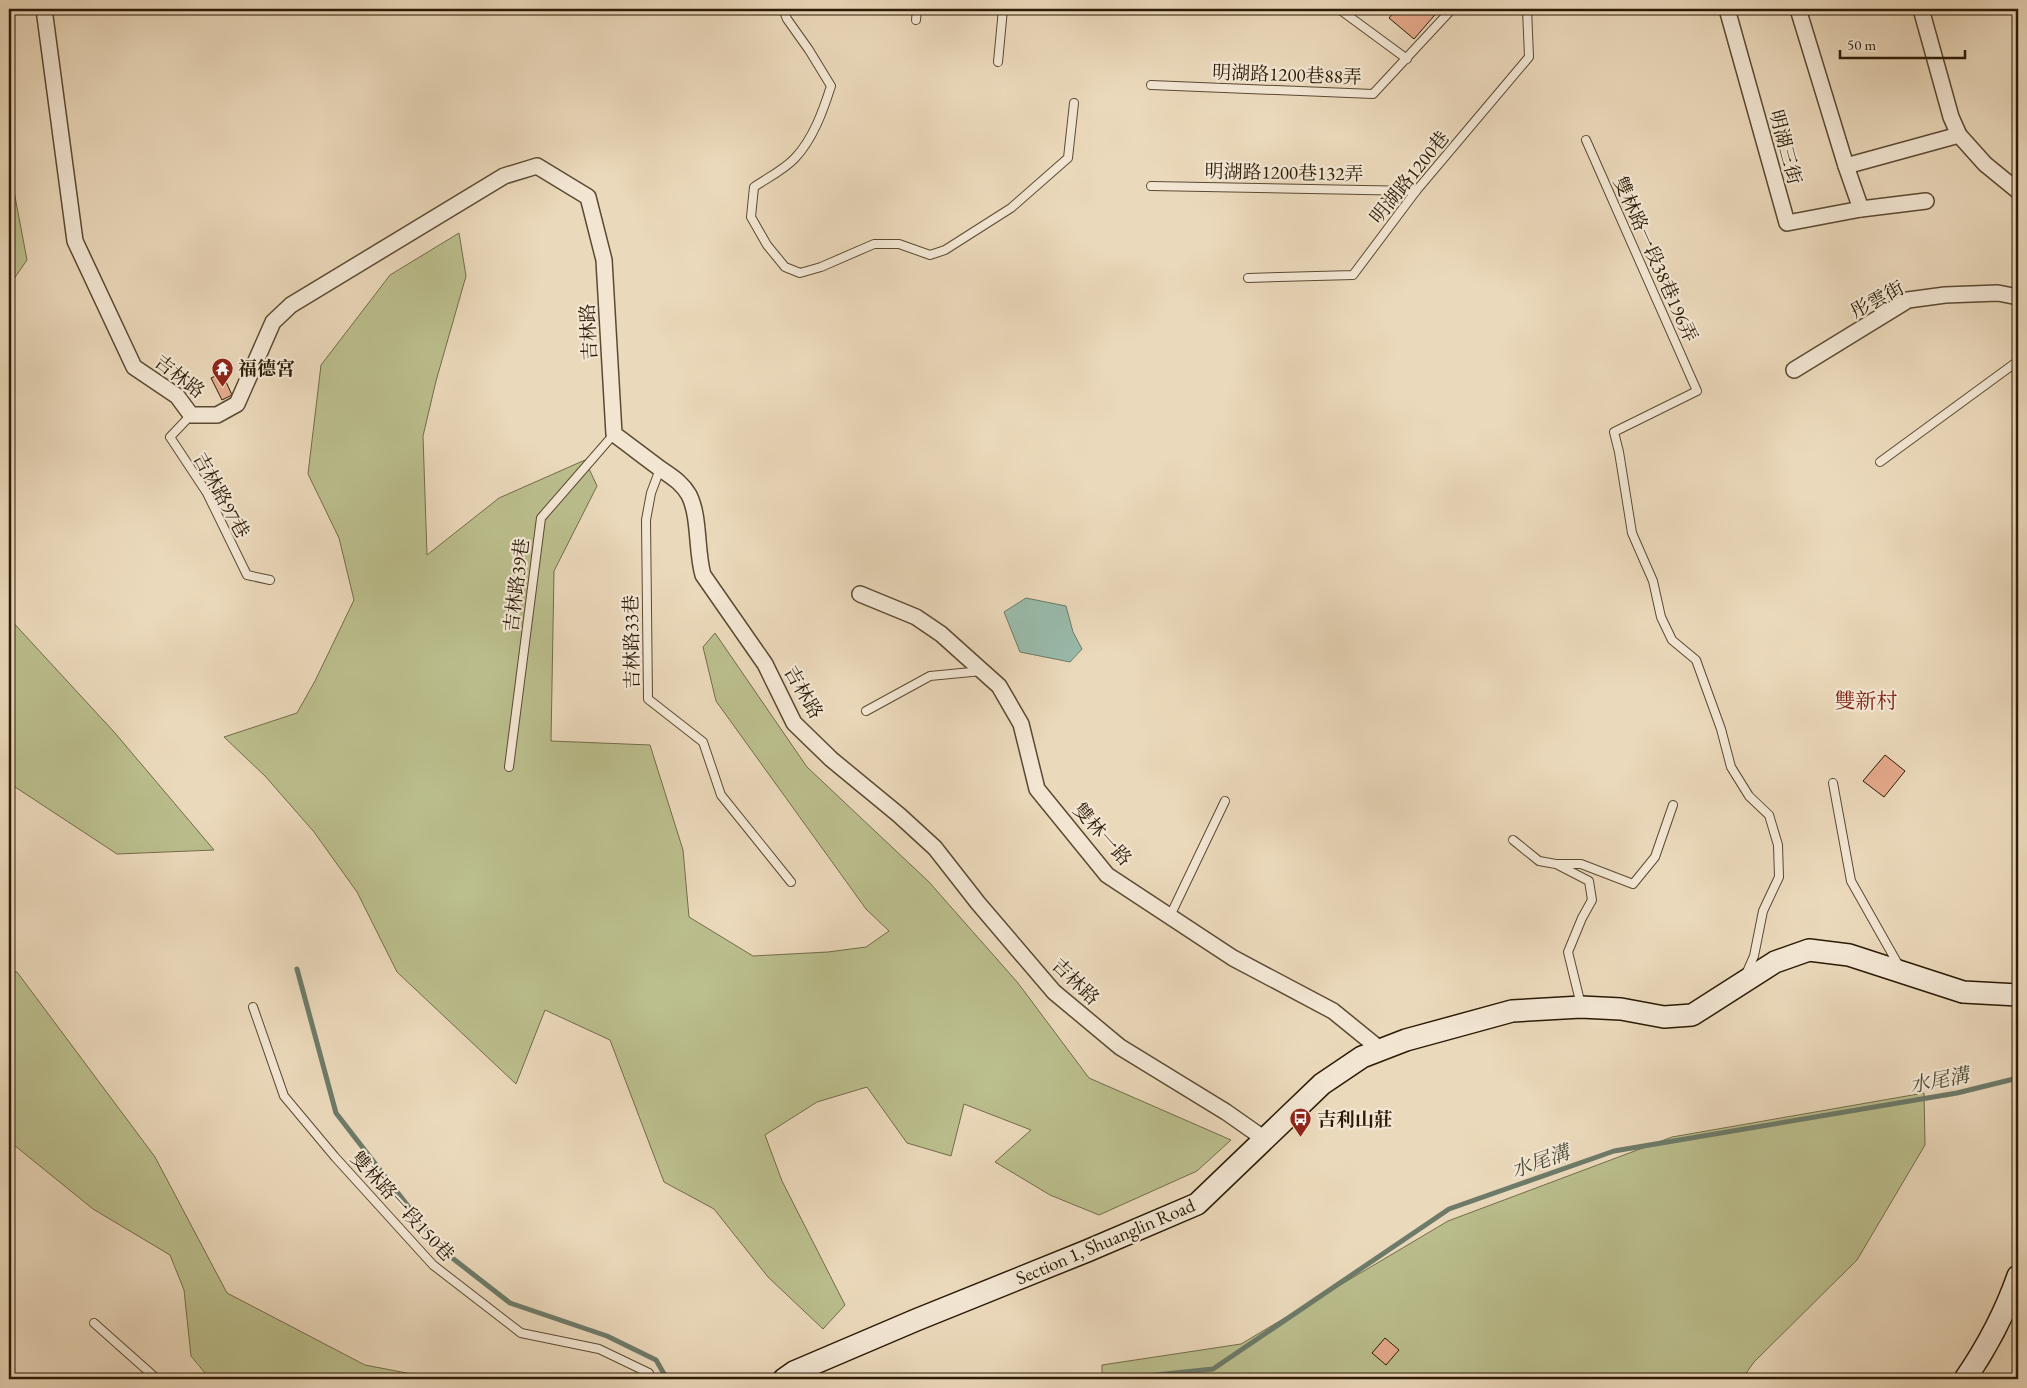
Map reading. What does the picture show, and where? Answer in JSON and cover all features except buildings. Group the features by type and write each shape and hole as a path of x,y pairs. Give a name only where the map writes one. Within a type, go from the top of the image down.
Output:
{"street":[{"name":"吉林路","path":"44,9 76,241 134,367 177,396 191,414 218,415 237,404 273,322 291,305 504,176 537,166 588,196 604,260 614,434 660,469 678,480 690,496 703,575 765,664 794,723 830,759 935,848 978,903 1054,992 1120,1047 1226,1112 1266,1140"},
{"name":"明湖三街","path":"1727,9 1787,223 1862,209 1926,201"},
{"path":"1798,9 1846,166 1862,209"},
{"path":"1921,9 1951,117 1959,135 1986,164 2018,191"},
{"path":"1846,166 1959,135"},
{"name":"彤雲街","path":"1794,370 1908,300 1945,295 1998,293 2018,297"},
{"name":"雙林一路","path":"860,594 916,617 941,634 999,686 1022,724 1037,788 1107,875 1233,958 1332,1011 1381,1050"},
{"name":"Section 1, Shuanglin Road","path":"784,1379 794,1372 916,1320 1087,1252 1197,1204 1266,1140 1322,1084 1362,1056 1406,1040 1512,1011 1581,1007 1621,1009 1664,1017 1692,1015 1775,962 1810,950 1849,955 1963,992 2018,995"},
{"path":"1965,1379 1986,1347 2010,1299 2018,1276"}],"lane":[{"path":"783,9 787,19 809,50 830,86 823,111 808,140 794,159 754,187 751,217 767,245 785,267 800,273 821,267 874,244 899,244 930,255 945,250 1011,208 1068,158 1074,103"},
{"path":"916,20 917,9"},
{"path":"998,62 1002,9"},
{"path":"1339,9 1407,59 1452,9"},
{"name":"明湖路1200巷","path":"1248,278 1353,275 1416,191 1529,57 1527,9"},
{"name":"明湖路1200巷88弄","path":"1151,86 1373,94 1407,59"},
{"name":"雙林路一段38巷196弄","path":"1586,140 1697,391 1614,432 1632,533 1652,581 1661,617 1672,640 1696,660 1713,705 1731,767 1749,796 1769,815 1778,845 1779,877 1763,911 1754,956 1741,985"},
{"name":"明湖路1200巷132弄","path":"1151,186 1416,191"},
{"path":"1880,462 2018,361"},
{"name":"吉林路97巷","path":"191,414 170,437 206,493 247,575 270,580"},
{"name":"吉林路39巷","path":"508,767 541,518 614,434"},
{"name":"吉林路33巷","path":"660,469 651,493 646,520 648,699 703,742 721,795 791,882"},
{"path":"866,711 930,676 983,671"},
{"path":"1833,783 1850,881 1904,974"},
{"path":"1170,916 1224,800"},
{"path":"1513,840 1539,861 1556,864 1580,864 1633,884 1655,857 1673,805"},
{"path":"1556,864 1589,881 1592,900 1582,918 1568,952 1581,1007"},
{"name":"雙林路一段150巷","path":"253,1006 284,1096 335,1157 433,1264 521,1332 599,1349 649,1372 650,1379"},
{"path":"94,1323 157,1379"}],"green space":[{"path":"9,165 27,260 9,286"},
{"path":"459,233 466,276 436,381 423,436 427,555 499,498 585,460 597,486 554,571 551,741 650,745 683,850 689,917 753,956 828,952 866,947 889,931 866,909 716,701 703,647 715,633 807,767 929,882 1018,983 1089,1078 1231,1140 1197,1171 1099,1215 1050,1195 995,1162 1031,1130 964,1104 951,1156 907,1143 867,1087 817,1102 765,1135 782,1181 845,1305 823,1329 768,1277 714,1209 664,1182 610,1040 545,1010 516,1084 397,972 357,892 314,832 265,776 224,737 297,713 315,681 354,600 339,538 308,474 321,365 390,275"},
{"path":"9,618 115,733 214,850 117,854 9,783"},
{"path":"9,970 17,972 155,1157 227,1293 365,1365 438,1379 210,1379 191,1356 184,1290 170,1255 93,1209 9,1141"},
{"path":"1924,1093 1925,1145 1857,1260 1754,1362 1742,1379 1102,1379 1102,1365 1241,1344 1448,1221 1672,1137"}],"shaded area":[{"path":"1026,598 1066,606 1073,632 1082,649 1070,662 1020,652 1004,612"}],"waterway":[{"path":"297,969 336,1113 442,1250 510,1303 607,1336 656,1360 667,1379"},
{"name":"水尾溝","path":"1117,1379 1213,1369 1449,1209 1614,1151 1957,1093 2018,1078"},
{"name":"水尾溝","path":"910,1379 1008,1379"}],"place":[{"name":"福德宮","path":"222,387"},
{"name":"吉利山莊","path":"1301,1138"}],"district":[{"name":"雙新村","path":"1866,701"}]}
